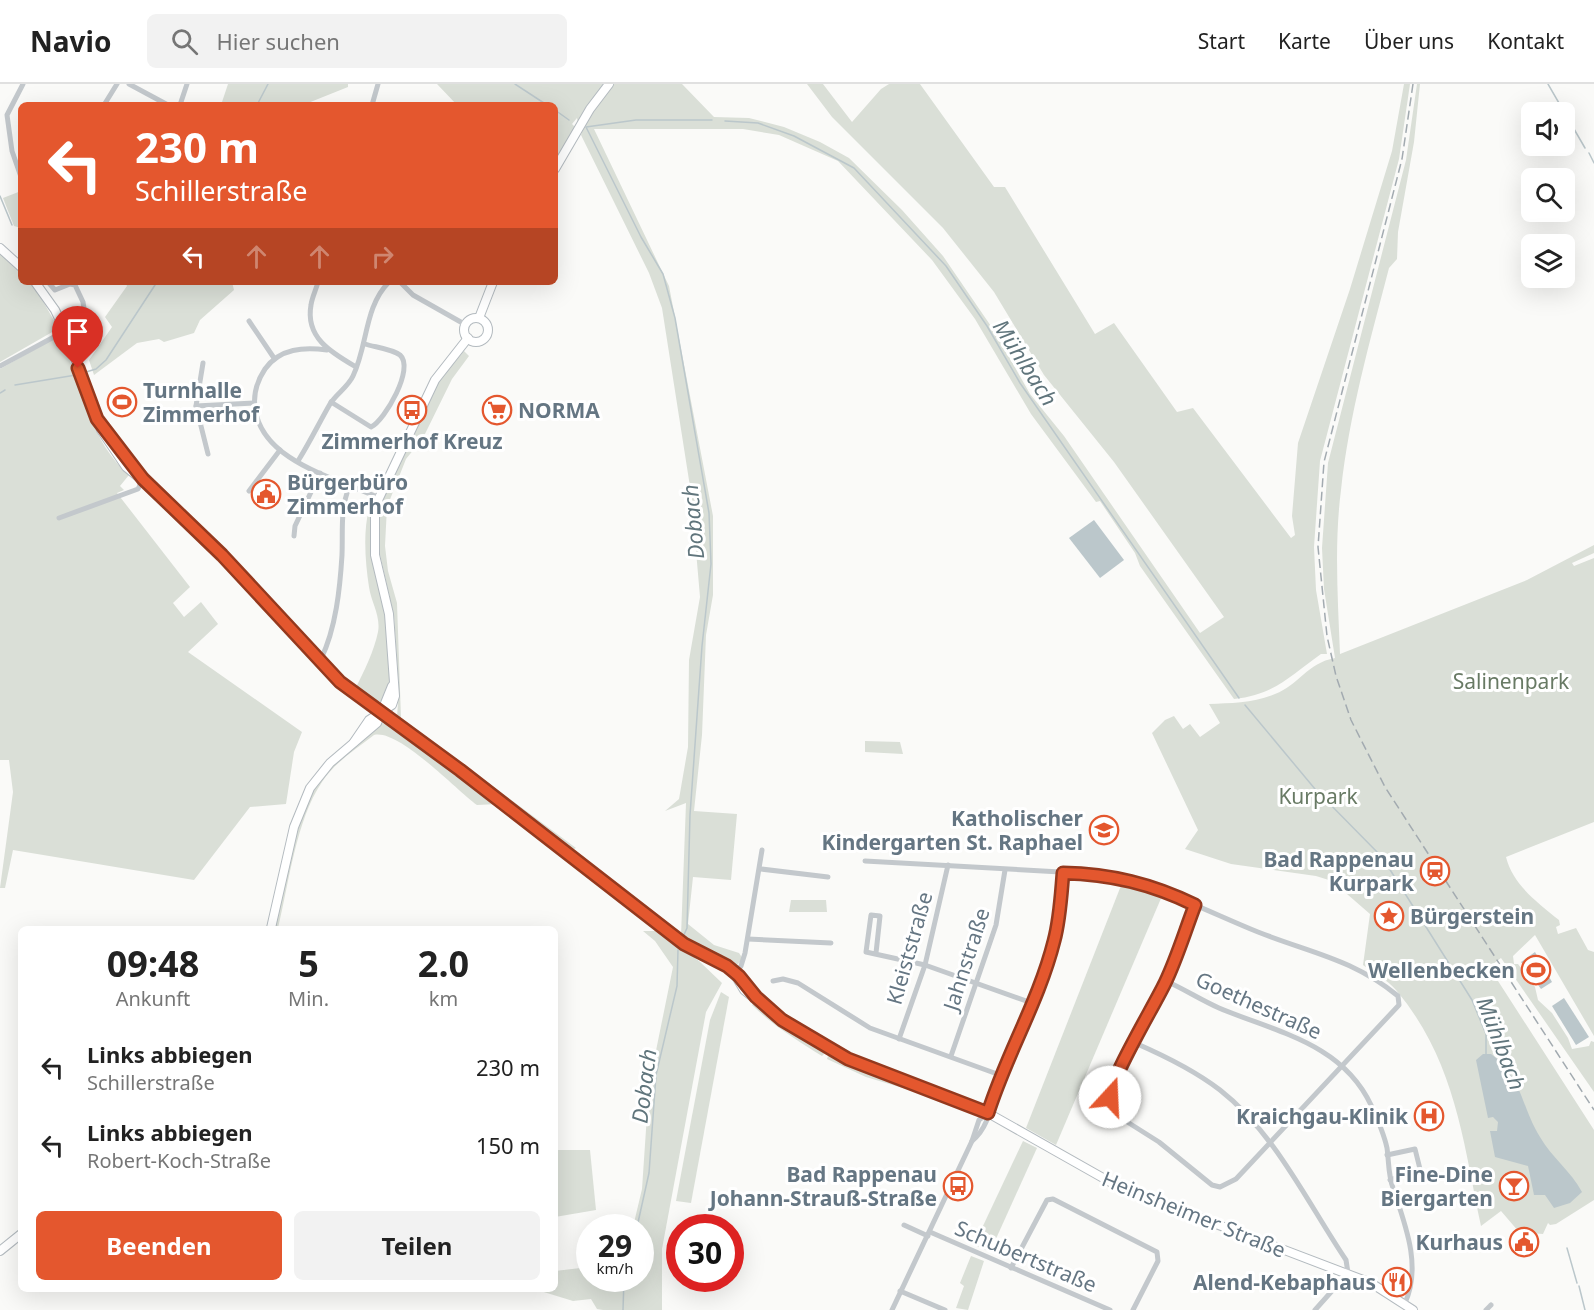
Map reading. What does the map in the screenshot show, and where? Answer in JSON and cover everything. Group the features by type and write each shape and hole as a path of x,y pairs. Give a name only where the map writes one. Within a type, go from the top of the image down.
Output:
{"street":[{"path":"18,169 12,152 7,115 23,84"},
{"path":"106,102 117,84"},
{"path":"129,84 162,102"},
{"path":"181,102 188,84"},
{"path":"373,102 378,84"},
{"path":"558,164 609,84"},
{"path":"0,248 18,264"},
{"name":"Heinsheimer Straße","path":"37,285 55,310 67,335 97,419 110,446 126,467 143,479 214,547 321,659 340,682 460,770 684,944 719,959 735,973 740,985 782,1020 848,1059 988,1113 1119,1187 1241,1236 1348,1273 1371,1283 1413,1310"},
{"path":"50,285 55,291 68,285"},
{"path":"0,366 43,341 67,335 86,321 84,302 75,285"},
{"path":"308,348 313,342 310,314 317,285"},
{"path":"298,461 331,402 353,377 370,316 377,298 387,285"},
{"path":"403,285 413,295 466,325"},
{"path":"479,318 492,285"},
{"path":"479,318 487,325 487,334 479,341 468,339 465,332 466,325 471,319 479,318"},
{"path":"249,321 274,358"},
{"path":"313,331 327,350 356,367"},
{"path":"271,926 294,827 310,788 330,763 354,742 369,720 392,705 395,696 389,614 375,555 374,525 379,498 435,380 468,339"},
{"path":"331,402 371,427 377,424 394,396 405,374 405,362 399,354 364,344"},
{"path":"327,350 308,348 274,358 258,380 254,404 259,426 280,450 298,461 379,498"},
{"path":"203,363 196,406 208,454"},
{"path":"196,406 254,404"},
{"path":"249,491 280,450"},
{"path":"294,536 295,526 320,473"},
{"path":"59,518 138,489 143,479"},
{"path":"321,659 327,644 341,578 341,510 349,486"},
{"path":"735,973 741,966 748,939 761,869 762,850"},
{"path":"865,861 1122,878 1168,892 1257,932 1359,968 1387,987 1400,1002 1236,1179 1224,1187 1212,1185 1160,1142 1121,1118 1114,1110 1110,1090 1166,981 1195,905"},
{"name":"Kleiststraße","path":"899,1040 925,965 948,865"},
{"path":"761,869 828,877"},
{"name":"Jahnstraße","path":"951,1056 978,983 996,925 1005,870"},
{"path":"892,1310 972,1142 987,1124 988,1113 1000,1075 1032,1003 1053,943 1060,907 1063,873"},
{"path":"876,953 880,916 871,915 866,952 925,965 1032,1003"},
{"path":"748,939 831,943"},
{"path":"773,981 783,979 798,983 870,1028 1000,1075"},
{"name":"Goethestraße","path":"1166,981 1219,1008 1281,1029 1342,1064 1356,1080 1368,1099 1387,1155 1390,1180 1411,1249 1409,1294 1405,1303"},
{"path":"1135,1043 1176,1061 1220,1090 1251,1120 1269,1142 1346,1260 1348,1273 1315,1310"},
{"path":"1387,1155 1415,1149 1420,1168 1390,1180"},
{"path":"1011,1269 1047,1200 1053,1199 1157,1252 1158,1261 1133,1310"},
{"name":"Schubertstraße","path":"904,1225 1110,1310"},
{"path":"0,1251 18,1236"},
{"path":"900,1291 945,1310"},
{"path":"1486,1310 1491,1305"}],"green space":[{"path":"228,84 348,84 348,87 310,102 222,102"},
{"path":"437,84 606,84 578,124 577,118 572,124 576,128 558,157 558,102 454,102"},
{"path":"613,84 682,84 714,117 749,118 784,127 820,142 849,158 902,210 943,256 995,332 1030,394 1064,436 1200,633 1224,617 1114,462 1044,375 994,292 943,228 832,117 807,84 823,84 852,122 881,89 889,84 920,84 994,187 1005,187 1095,334 1114,323 1177,412 1193,408 1291,538 1295,535 1292,516 1298,443 1350,289 1392,151 1404,84 1410,84 1399,159 1320,461 1314,547 1316,590 1327,654 1321,654 1271,689 1234,699 1140,566 1135,553 1100,501 1096,502 1031,414 975,319 932,260 838,161 779,135 743,129 594,129 669,286 713,516 713,595 706,635 702,735 694,811 737,814 731,880 693,877 688,924 714,945 739,953 743,959 735,967 723,956 694,945 681,936 686,803 665,811 679,799 688,747 689,660 700,597 691,493 662,308 649,273 581,135 585,122"},
{"path":"1417,84 1420,84 1414,142 1398,232 1397,259 1389,268 1361,378 1345,462 1337,552 1340,654 1527,580 1594,545 1594,553 1572,563 1574,566 1594,558 1594,822 1506,857 1509,867 1520,884 1534,900 1559,920 1560,925 1556,927 1558,934 1576,928 1588,950 1594,952 1594,1036 1535,935 1513,956 1514,964 1518,964 1535,987 1538,1000 1552,1013 1568,1038 1572,1049 1589,1046 1591,1041 1594,1042 1594,1092 1501,958 1489,967 1594,1130 1594,1200 1556,1224 1548,1223 1543,1234 1519,1232 1501,1211 1481,1226 1454,1102 1432,1044 1393,986 1363,965 1370,914 1332,881 1316,876 1231,864 1185,849 1198,830 1152,733 1165,720 1174,716 1183,729 1190,724 1200,737 1220,723 1209,704 1242,702 1267,697 1291,685 1317,664 1335,658 1324,589 1322,548 1328,463 1406,160"},
{"path":"18,192 18,227 14,226 3,198"},
{"path":"0,252 18,269 18,285 35,287 57,326 54,331 0,362"},
{"path":"233,285 234,290 200,320 194,333 164,342 159,339 137,343 94,375 89,360 112,327 105,317 127,286"},
{"path":"53,339 61,339 64,343 96,431 116,462 129,475 120,486 124,490 117,493 190,587 173,603 184,617 201,602 218,624 188,652 302,732 294,752 286,804 250,807 194,880 13,850 5,888 0,888 13,792 9,760 0,760 0,369"},
{"path":"464,351 469,356 452,379 423,438 406,459 387,507 385,546 388,571 397,603 401,718 576,848 570,851 397,717 399,689 394,616 378,546 379,512 384,496 437,383"},
{"path":"372,499 375,503 372,554 384,610 391,659 391,680 386,695 376,703 355,689 371,654 379,626 369,587 366,554 367,520"},
{"path":"385,723 436,757 498,804 477,805 412,750 398,741 374,735 333,768 313,797 300,833 278,926 273,926 291,847 304,806 324,773 379,724"},
{"path":"865,741 900,742 903,754 865,752"},
{"path":"1122,883 1162,896 1056,1145 1026,1128"},
{"path":"791,900 826,900 827,912 789,912"},
{"path":"643,931 658,931 699,961 722,983 706,1012 668,1214 666,1214 662,1249 662,1310 597,1309 591,1299 573,1301 544,1292 558,1292 558,1271 576,1269 576,1292 654,1292 654,1214 636,1214 642,1189 649,1085 673,967 655,941"},
{"path":"721,992 729,997 691,1203 676,1201 710,1020"},
{"path":"756,1001 823,1049 824,1054 822,1056 768,1019 752,1005"},
{"path":"829,1053 865,1070 962,1106 975,1115 946,1101 866,1077 827,1059"},
{"path":"1023,1141 1037,1148 990,1252 974,1245"},
{"path":"558,1150 590,1150 596,1210 558,1216"},
{"path":"971,1256 984,1261 968,1310 956,1308 964,1286 960,1283"}],"shaded area":[{"path":"1094,520 1124,560 1100,578 1069,538"},
{"name":"Wellenbecken","path":"1535,952 1552,982 1541,989 1521,962"},
{"path":"1564,998 1589,1037 1576,1045 1552,1006"},
{"path":"1483,1054 1491,1054 1502,1063 1516,1083 1540,1137 1582,1192 1570,1203 1554,1208 1545,1195 1534,1195 1528,1166 1495,1157 1490,1131 1497,1131 1498,1122 1493,1117 1488,1118 1476,1060"}],"waterway":[{"name":"Mühlbach","path":"259,102 268,84"},
{"name":"Mühlbach","path":"515,84 542,102"},
{"path":"1548,84 1585,148"},
{"name":"Mühlbach","path":"558,112 569,120"},
{"name":"Dobach","path":"683,937 687,928 690,815 702,646 711,564 709,513 675,318 663,274 641,237 586,127 636,120 712,120"},
{"name":"Mühlbach","path":"725,121 758,123 794,136 854,168 946,266 987,326 1020,383 1239,698"},
{"path":"1589,153 1594,163"},
{"path":"0,196 12,225"},
{"name":"Mühlbach","path":"86,372 96,369 106,360 155,285"},
{"name":"Mühlbach","path":"15,385 76,375"},
{"name":"Mühlbach","path":"0,393 5,390"},
{"name":"Mühlbach","path":"1245,705 1315,789 1382,857 1472,1000 1486,1034 1486,1054"},
{"name":"Dobach","path":"640,1214 649,1173 656,1075 677,986 678,950"},
{"name":"Mühlbach","path":"1567,1248 1577,1283"},
{"name":"Mühlbach","path":"1579,1286 1585,1310"},
{"name":"Dobach","path":"623,1310 624,1292"}],"railway":[{"path":"1413,84 1402,159 1324,462 1318,547 1327,636 1336,676 1351,720 1385,787 1594,1110"}],"place":[{"name":"Turnhalle Zimmerhof","path":"122,402"},
{"name":"Zimmerhof Kreuz","path":"412,410"},
{"name":"NORMA","path":"497,410"},
{"name":"Bürgerbüro Zimmerhof","path":"266,494"},
{"name":"Katholischer Kindergarten St. Raphael","path":"1104,830"},
{"name":"Bad Rappenau Kurpark","path":"1435,871"},
{"name":"Bürgerstein","path":"1389,916"},
{"name":"Wellenbecken","path":"1536,970"},
{"name":"Kraichgau-Klinik","path":"1429,1116"},
{"name":"Bad Rappenau Johann-Strauß-Straße","path":"958,1186"},
{"name":"Fine-Dine Biergarten","path":"1514,1186"},
{"name":"Kurhaus","path":"1524,1242"},
{"name":"Alend-Kebaphaus","path":"1397,1282"}],"route":[{"path":"78,368 97,419 143,479 222,555 340,682 460,770 684,944 719,959 782,1020 848,1059 988,1113 1000,1075 1032,1003 1053,943 1060,907 1063,873 1122,878 1168,892 1195,905 1166,981 1118,1073 1110,1090 1110,1097"}],"park label":[{"name":"Salinenpark","path":"1511,681"},
{"name":"Kurpark","path":"1318,796"}]}
